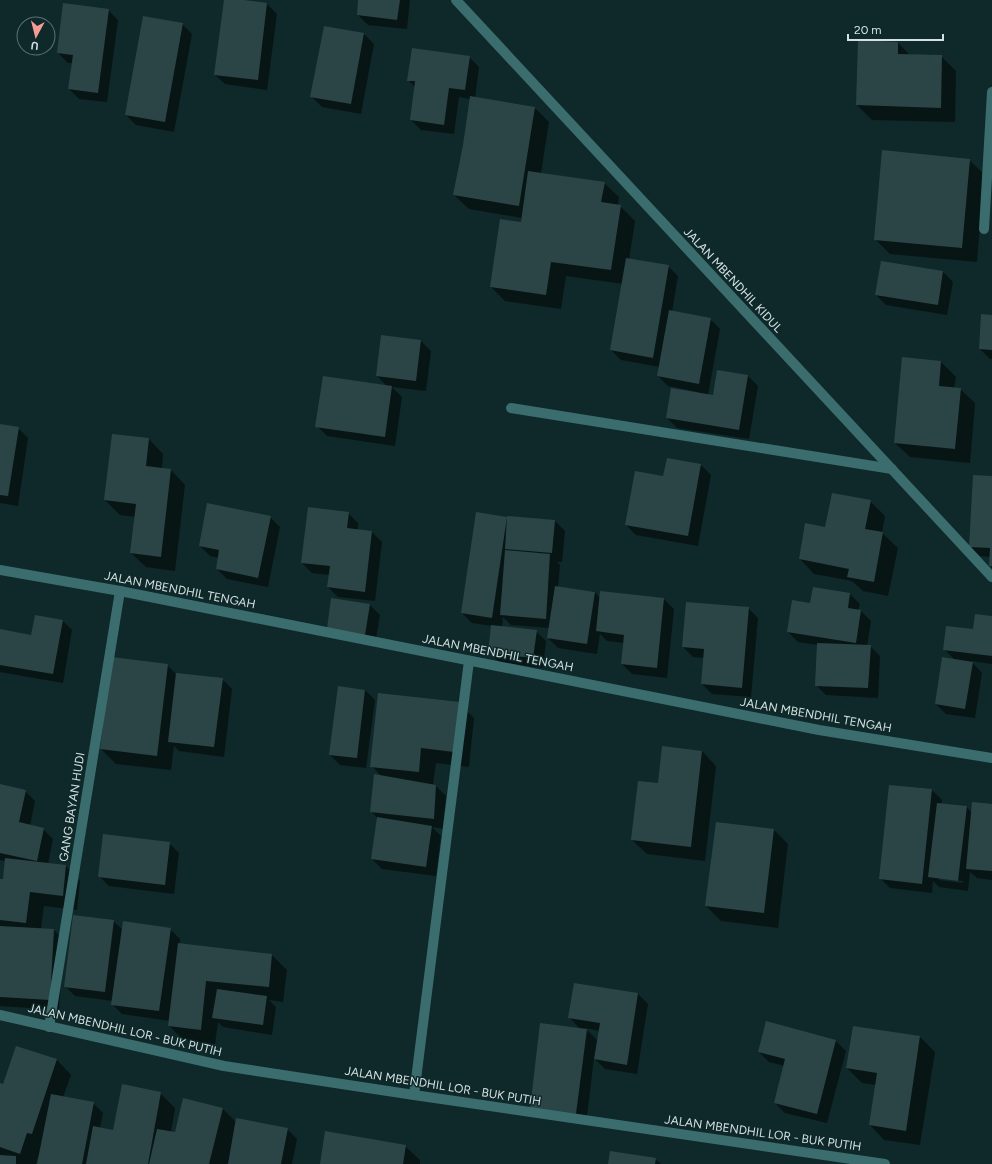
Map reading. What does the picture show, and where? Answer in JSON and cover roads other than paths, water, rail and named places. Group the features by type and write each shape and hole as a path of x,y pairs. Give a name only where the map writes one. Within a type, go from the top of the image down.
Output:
{"street":[{"name":"JALAN MBENDHIL KIDUL","path":"456,0 992,577"},
{"path":"984,229 992,92"},
{"path":"511,408 892,469"},
{"name":"JALAN MBENDHIL TENGAH","path":"0,570 120,592 819,730 992,758"},
{"name":"GANG BAYAN HUDI","path":"49,1027 120,592"},
{"path":"414,1095 469,661"},
{"name":"JALAN MBENDHIL LOR - BUK PUTIH","path":"0,1015 224,1066 885,1164"}]}
